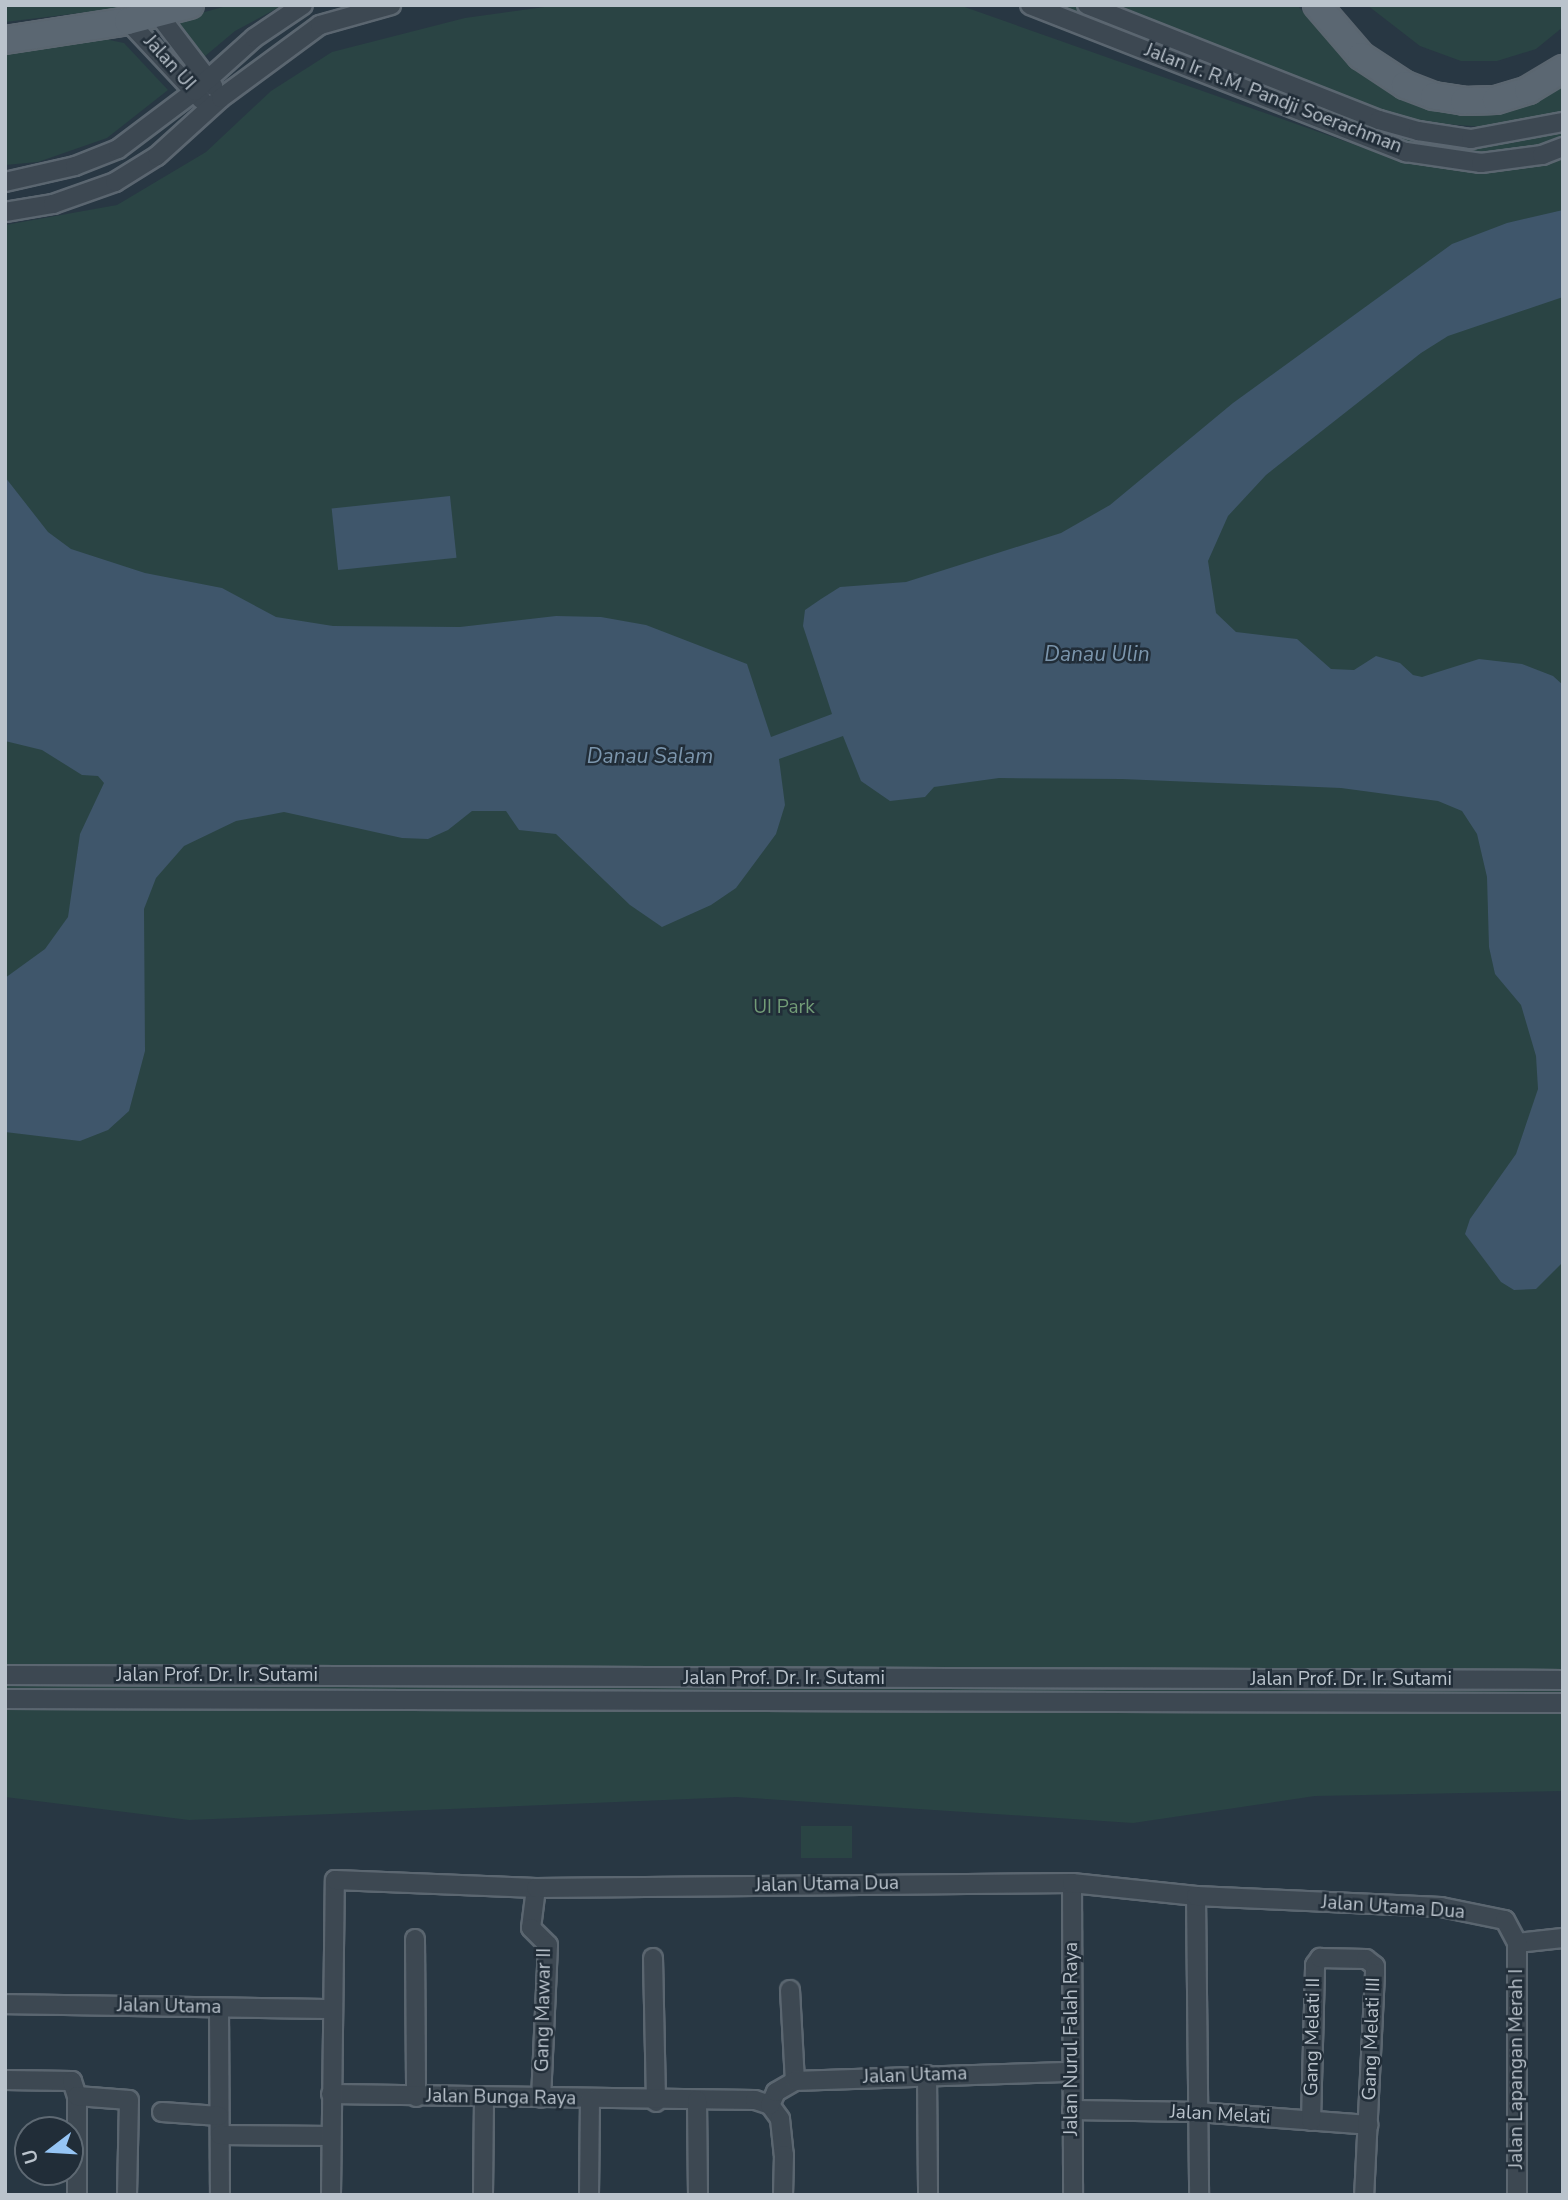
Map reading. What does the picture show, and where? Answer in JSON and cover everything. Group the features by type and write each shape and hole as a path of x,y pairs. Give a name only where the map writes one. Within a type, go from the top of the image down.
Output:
{"main road":[{"path":"5,40 128,20 190,5"},
{"path":"1317,5 1361,56 1405,85 1434,96 1464,101 1496,100 1528,90 1563,69"}],"street":[{"path":"5,182 44,175 118,149 201,85 254,37 303,5"},
{"path":"5,212 53,204 89,194 137,170 214,103 320,26 391,5"},
{"name":"Jalan Ir. R.M. Pandji Soerachman","path":"1030,5 1406,152 1481,163 1542,155 1563,147"},
{"name":"Jalan Ir. R.M. Pandji Soerachman","path":"1087,5 1379,120 1418,131 1471,139 1563,122"},
{"name":"Jalan UI","path":"158,14 214,103"},
{"name":"Jalan UI","path":"128,20 201,85"},
{"path":"44,175 53,204"},
{"name":"Jalan Prof. Dr. Ir. Sutami","path":"5,1675 1563,1680"},
{"name":"Jalan Prof. Dr. Ir. Sutami","path":"5,1699 1563,1703"},
{"name":"Jalan Utama Dua","path":"331,2094 335,1880 536,1888 1072,1883 1196,1896 1441,1907 1505,1920 1517,1943"},
{"name":"Jalan Nurul Falah Raya","path":"1072,1883 1073,2195"},
{"name":"Gang Mawar II","path":"536,1888 531,1928 548,1945 541,2098"},
{"path":"1196,1896 1199,2195"},
{"path":"1517,1943 1563,1938"},
{"path":"415,1939 416,2097"},
{"name":"Jalan Lapangan Merah I","path":"1517,1943 1517,2195"},
{"path":"653,1958 656,2102"},
{"name":"Gang Melati II","path":"1311,2121 1315,1965 1320,1958 1366,1959"},
{"name":"Gang Melati III","path":"1364,2195 1375,1973 1373,1963 1366,1959"},
{"path":"783,2195 783,2138 780,2119 770,2105 776,2092 795,2081 790,1990"},
{"name":"Jalan Utama","path":"5,2004 333,2009"},
{"path":"219,2008 220,2195"},
{"name":"Jalan Utama","path":"795,2081 1071,2072"},
{"path":"927,2075 928,2195"},
{"path":"5,2080 72,2081 77,2096 77,2195"},
{"path":"331,2094 331,2195"},
{"name":"Jalan Bunga Raya","path":"331,2094 656,2102 742,2098 770,2105"},
{"path":"77,2096 129,2100 127,2195"},
{"path":"483,2195 484,2097"},
{"path":"589,2195 590,2099"},
{"path":"697,2100 698,2195"},
{"name":"Jalan Melati","path":"1072,2110 1197,2112 1369,2125"},
{"path":"162,2112 219,2116"},
{"path":"220,2135 331,2136"}],"green space":[{"path":"5,5 147,5 5,22"},
{"path":"230,5 283,5 235,31 198,62 175,32 176,20"},
{"name":"UI Park","path":"559,5 959,5 1398,160 1535,165 1563,158 1563,1791 1315,1796 1133,1823 736,1797 189,1820 5,1797 5,225 117,205 206,152 271,91 332,52 465,18"},
{"path":"1046,5 1070,5 1477,144 1511,143 1563,131 1563,140 1474,156 1393,139"},
{"path":"1098,5 1297,5 1347,62 1411,98 1527,104 1563,87 1563,111 1536,121 1485,127 1418,122 1356,108"},
{"path":"1367,5 1563,5 1563,27 1536,49 1497,61 1461,61 1420,46"},
{"path":"95,37 124,43 168,90 107,138 38,162 5,165 5,49"},
{"path":"801,1826 852,1826 852,1858 801,1858"}],"water":[{"path":"1563,210 1563,297 1448,336 1421,353 1266,475 1228,516 1208,561 1216,613 1236,632 1297,639 1331,669 1354,670 1376,656 1400,663 1413,675 1422,677 1479,659 1522,664 1553,676 1563,685 1563,1262 1536,1289 1514,1290 1501,1282 1465,1234 1470,1219 1516,1154 1538,1089 1536,1056 1521,1005 1495,974 1489,947 1487,877 1477,834 1462,811 1438,801 1341,788 1122,779 999,778 934,787 925,797 890,801 861,781 843,736 779,759 785,805 776,834 736,888 711,905 662,927 630,905 556,834 519,830 506,811 472,811 448,830 428,839 402,838 284,812 236,821 184,846 156,878 144,909 145,1051 129,1111 108,1130 80,1141 5,1132 5,978 45,949 68,917 80,834 104,783 98,776 82,775 42,750 5,741 5,477 48,532 71,549 145,573 222,588 276,617 333,626 460,627 556,616 601,617 646,625 747,664 771,737 832,714 803,626 805,610 821,599 840,587 906,582 1061,533 1110,505 1233,403 1452,244 1507,223"},
{"path":"450,496 456,558 338,570 332,508"}],"water label":[{"name":"Danau Ulin","path":"1097,654"},
{"name":"Danau Salam","path":"650,756"}]}
